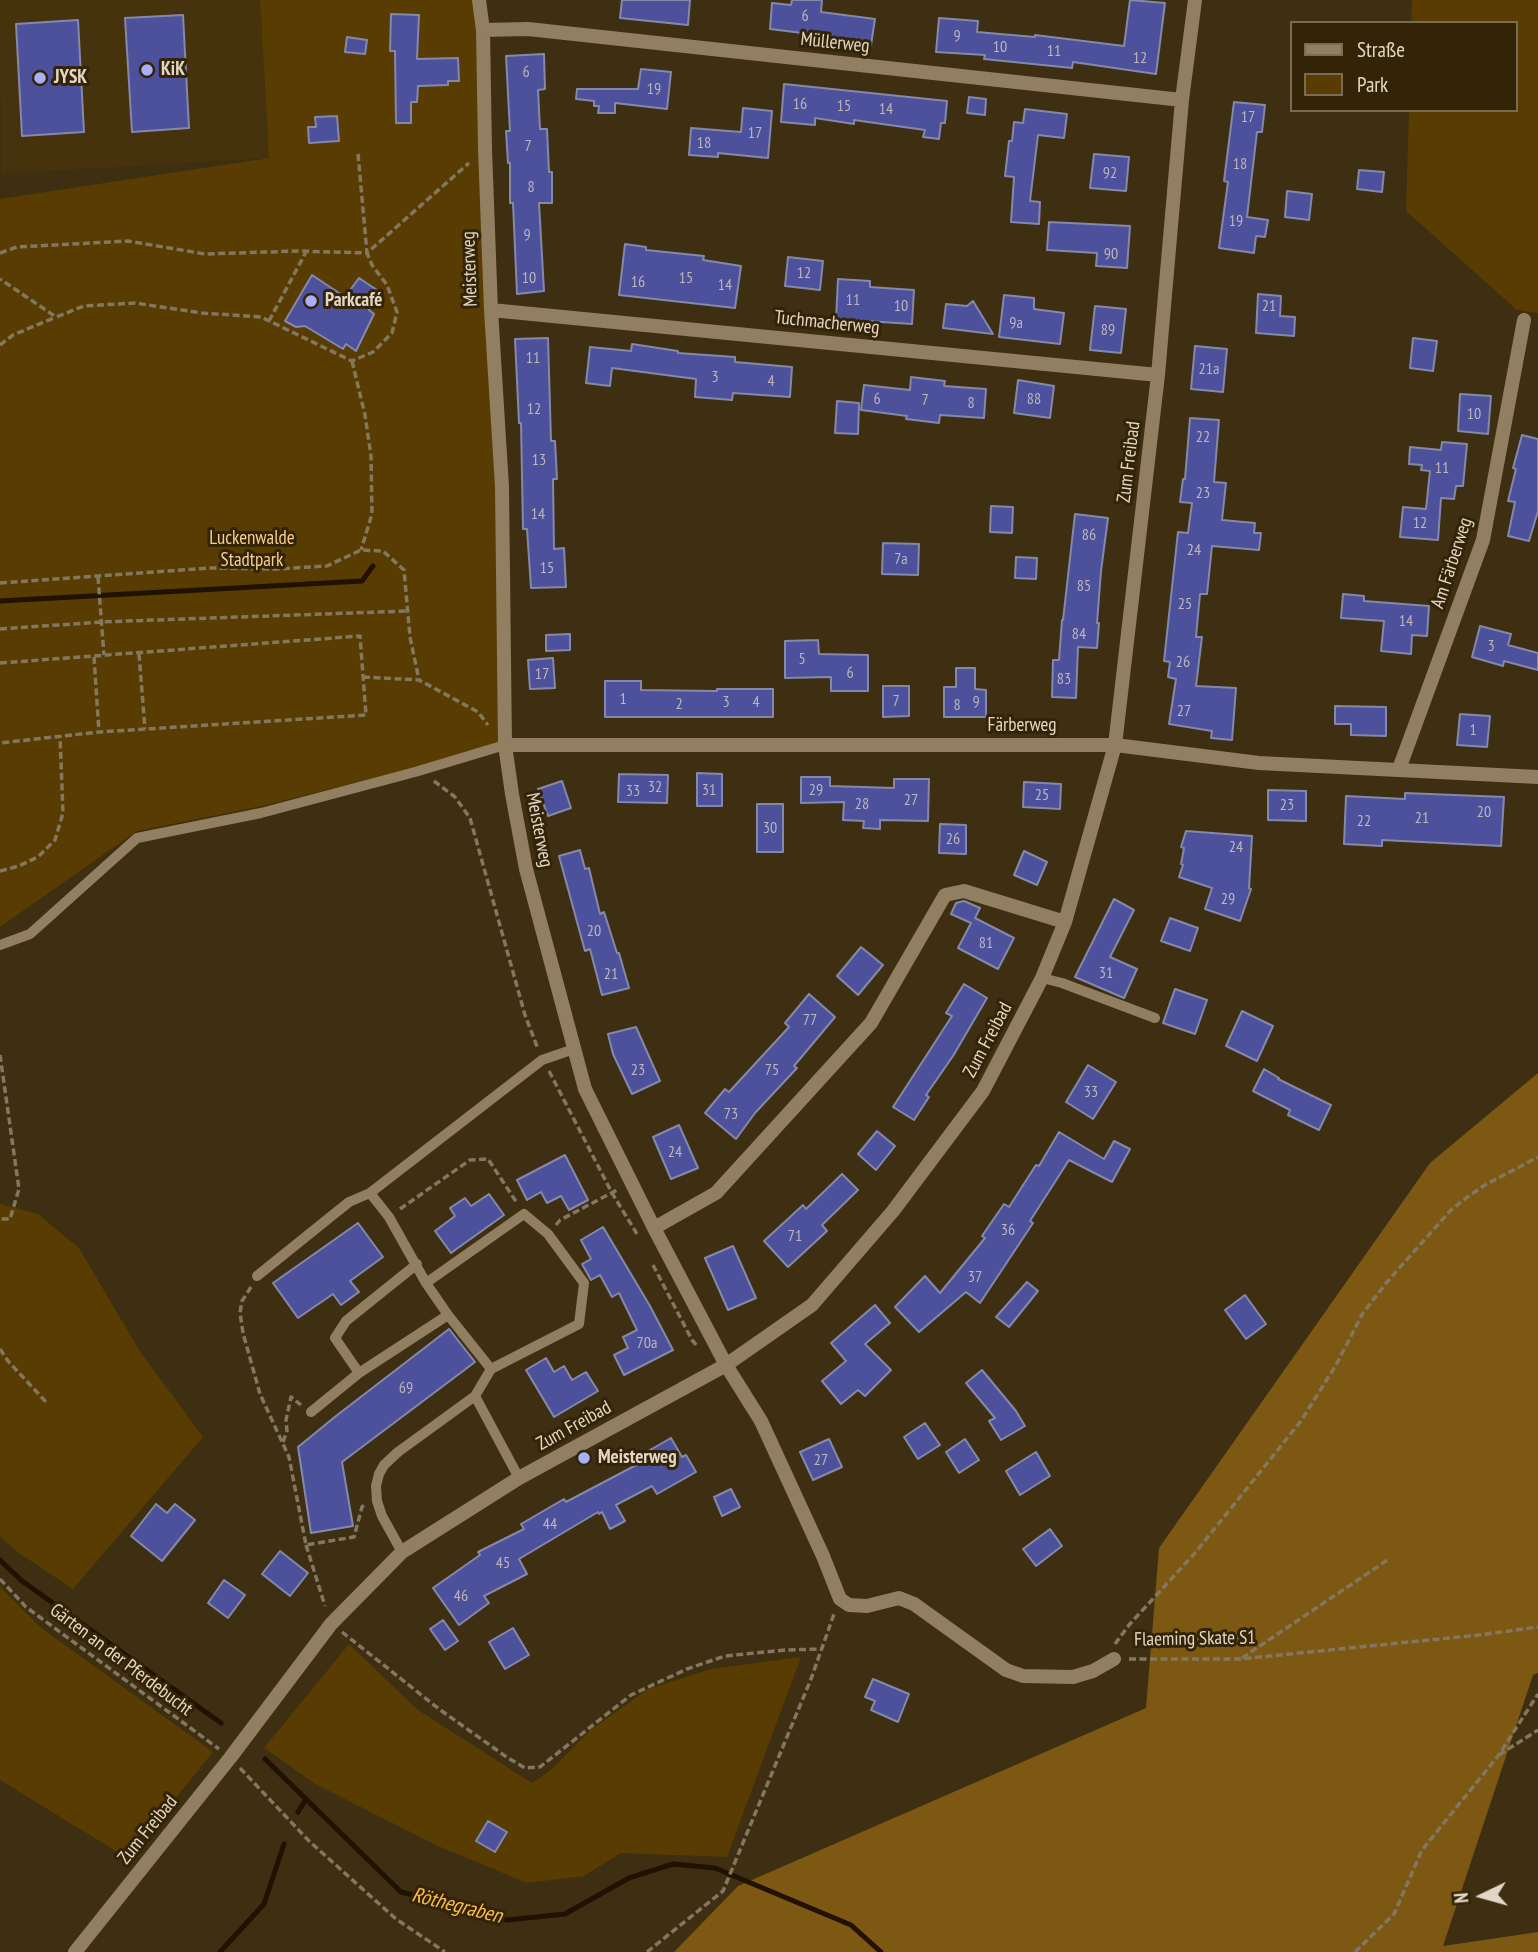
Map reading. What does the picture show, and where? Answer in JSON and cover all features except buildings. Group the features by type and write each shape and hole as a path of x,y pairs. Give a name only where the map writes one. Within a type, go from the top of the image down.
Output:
{"street":[{"name":"Meisterweg","path":"479,0 483,30 491,310 502,487 505,746 526,869 585,1089 726,1365 761,1421 824,1556 840,1599"},
{"name":"Zum Freibad","path":"75,1952 230,1758 331,1624 401,1552 519,1478 726,1365 812,1305 893,1211 983,1091 1042,978 1065,922 1115,745 1158,375 1182,100 1195,0"},
{"name":"Müllerweg","path":"483,30 528,29 1182,100"},
{"name":"Tuchmacherweg","path":"491,310 1158,375"},
{"name":"Am Färberweg","path":"1399,769 1483,540 1524,320"},
{"name":"Färberweg","path":"505,746 1115,745 1259,763 1538,776"},
{"path":"654,1228 716,1194 871,1023 945,895 964,891 1065,922"},
{"name":"Flaeming Skate S1","path":"840,1599 849,1605 867,1606 899,1598 914,1604 1006,1670 1023,1676 1073,1677 1093,1671 1114,1659"}],"lane":[{"path":"0,945 30,934 138,838 261,813 505,746"},
{"path":"1042,978 1155,1018"},
{"path":"257,1276 349,1202 370,1193 542,1060 574,1049"},
{"path":"370,1193 388,1217 426,1283 491,1369"},
{"path":"401,1552 382,1516 377,1499 376,1486 384,1465 475,1396 491,1369 579,1324 584,1283 548,1234 524,1214 426,1283"},
{"path":"359,1373 335,1338 346,1321 417,1264"},
{"path":"311,1412 359,1373 448,1315"},
{"path":"475,1396 519,1478"}],"path":[{"path":"0,253 17,247 128,241 205,254 306,251 367,253 485,149"},
{"path":"0,345 13,335 84,306 135,303 202,313 261,317 352,361 373,352 392,332 397,312 387,285 372,265 367,253 358,154"},
{"path":"268,321 306,251"},
{"path":"0,279 56,317"},
{"path":"352,361 365,415 371,456 372,514 361,550"},
{"path":"0,583 208,568 276,569 327,566 361,550 383,551 404,570 410,637 419,680"},
{"path":"98,576 104,655"},
{"path":"0,629 101,622 409,611"},
{"path":"0,663 360,636 366,715 99,732 0,743"},
{"path":"139,653 145,729"},
{"path":"93,657 99,732"},
{"path":"363,677 419,680 478,712 505,746"},
{"path":"0,872 38,857 55,840 63,813 60,736"},
{"path":"0,1055 19,1189 10,1219 0,1219"},
{"path":"1093,1671 1129,1625 1195,1553 1300,1421 1336,1365 1363,1313 1387,1282 1450,1211 1485,1185 1538,1157"},
{"path":"388,1217 470,1160 488,1159 524,1214"},
{"path":"548,1234 560,1220 631,1182"},
{"path":"257,1276 242,1301 240,1313 243,1333 260,1394 289,1457 306,1545 331,1624 356,1640 439,1709 508,1758 524,1768 540,1767 631,1695 675,1674 725,1656 821,1649"},
{"path":"0,1349 47,1403"},
{"path":"283,1443 291,1397 311,1412"},
{"path":"306,1545 354,1537 362,1507 368,1500 377,1499"},
{"path":"1240,1659 1389,1559"},
{"name":"Gärten an der Pferdebucht","path":"0,1579 26,1606 230,1758 309,1841 396,1919 445,1952"},
{"path":"647,1952 723,1891 811,1679 840,1599"},
{"name":"Flaeming Skate S1","path":"1114,1659 1240,1659 1538,1627"},
{"path":"1355,1952 1394,1914 1422,1850 1498,1756 1538,1694"},
{"path":"1498,1756 1538,1730"}],"shaded area":[{"path":"0,0 260,0 269,158 1,174"},
{"path":"1538,1073 1538,1673 1533,1675 1443,1946 1538,1932 1538,1952 674,1952 738,1886 1146,1708 1159,1548 1430,1163"}],"green space":[{"name":"Luckenwalde Stadtpark","path":"260,0 479,0 505,745 262,806 137,831 0,927 0,199 269,158"},
{"path":"1412,0 1538,0 1538,313 1517,310 1406,211 1409,112 1517,112 1517,21 1411,21"},
{"path":"0,1204 38,1214 79,1248 139,1350 203,1437 73,1589 16,1551 0,1536"},
{"path":"0,1587 40,1627 213,1752 127,1858 0,1780"},
{"path":"349,1644 418,1710 532,1783 550,1771 592,1729 648,1689 711,1669 801,1657 727,1857 621,1853 584,1876 527,1883 438,1846 317,1785 264,1748"}],"waterway":[{"path":"0,601 362,581 373,566"},
{"name":"Röthegraben","path":"0,1560 22,1581 221,1723"},
{"name":"Röthegraben","path":"265,1759 401,1892 507,1920 565,1914 629,1878 673,1864 715,1868 851,1925 881,1952"},
{"path":"298,1812 306,1799"},
{"path":"220,1952 264,1904 284,1844"}],"place":[{"name":"KiK","path":"147,70"},
{"name":"JYSK","path":"40,78"},
{"name":"Parkcafé","path":"311,301"},
{"name":"Meisterweg","path":"584,1458"}]}
